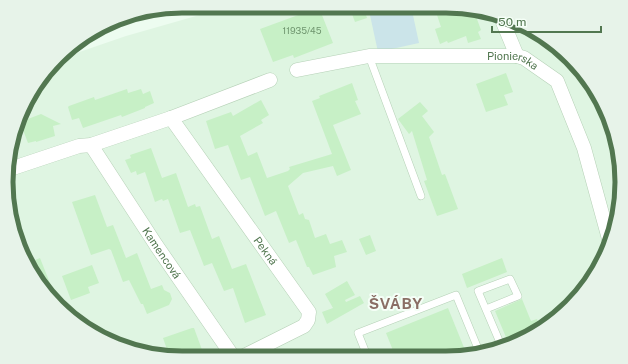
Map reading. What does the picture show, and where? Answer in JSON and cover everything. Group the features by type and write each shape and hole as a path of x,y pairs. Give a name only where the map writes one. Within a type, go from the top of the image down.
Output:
{"street":[{"path":"503,23 517,56"},
{"name":"Pionierska","path":"297,70 369,56 517,56 524,58 557,81 584,148 607,232"},
{"path":"13,168 79,146 91,146 171,118 270,80"},
{"name":"Pekná","path":"171,118 309,312 308,320 304,326 254,351"},
{"name":"Kamencová","path":"91,146 156,245 229,351"}],"lane":[{"path":"369,56 421,196"},
{"path":"486,309 518,296 510,278 478,291 499,342"},
{"path":"365,351 358,333 456,295 478,348"}],"shaded area":[{"path":"206,13 457,13 479,16 521,30 540,41 566,62 587,88 598,107 606,128 614,160 615,193 612,215 598,257 587,276 566,302 540,323 511,338 468,350 171,351 149,348 107,334 88,323 62,302 41,276 30,257 16,215 13,193 13,171 16,149 30,107 41,88 62,62 71,55 126,36"},
{"path":"370,13 413,13 419,43 378,52"}],"building":[{"path":"304,13 321,13 333,43 294,58 293,55 273,62 260,29"},
{"path":"352,13 365,13 367,18 355,22"},
{"path":"436,13 457,13 476,15 481,30 478,32 481,39 468,43 466,36 448,43 447,41 440,44 435,29 441,27"},
{"path":"506,73 513,92 504,95 508,105 486,112 476,84"},
{"path":"352,83 358,100 355,101 361,114 333,125 351,170 337,176 333,166 303,173 288,186 299,215 303,213 305,219 309,220 315,238 326,234 330,244 342,240 347,252 334,256 336,267 313,275 309,267 307,267 296,240 289,243 276,211 265,216 250,177 241,180 228,145 215,149 206,121 231,112 233,116 261,100 269,115 261,120 263,123 240,136 248,156 257,152 267,178 288,171 290,169 289,167 332,154 312,101 320,98 319,96"},
{"path":"127,89 128,93 141,89 143,94 150,91 154,103 122,117 121,115 83,128 79,118 72,120 69,106 94,97 95,100"},
{"path":"420,102 428,111 422,116 434,132 429,137 442,175 445,174 458,209 437,216 424,181 427,180 412,131 409,134 398,119"},
{"path":"41,114 61,124 53,126 55,136 28,143 22,128 25,120"},
{"path":"151,148 162,178 176,173 188,207 195,204 196,207 200,206 212,239 219,236 232,269 246,264 266,315 245,323 233,288 224,291 212,263 204,266 190,230 180,233 168,199 163,201 162,199 155,202 145,172 137,175 136,171 131,173 125,160 131,158 130,155"},
{"path":"95,195 107,227 113,225 126,258 137,253 151,289 162,285 164,290 170,293 172,299 169,305 147,314 129,280 123,282 111,250 109,249 91,255 72,202"},
{"path":"370,235 376,251 366,255 359,239"},
{"path":"40,258 53,291 41,276 33,261"},
{"path":"502,258 507,272 467,288 462,274"},
{"path":"92,265 99,283 88,287 90,293 71,300 62,276"},
{"path":"347,281 355,295 345,300 346,302 360,296 364,303 327,324 322,312 333,308 325,294"},
{"path":"522,299 531,321 537,319 539,324 521,334 507,339 495,311"},
{"path":"448,308 465,350 393,351 386,333"},
{"path":"194,328 202,351 167,351 163,338"}],"district":[{"name":"ŠVÁBY","path":"396,304"}]}
